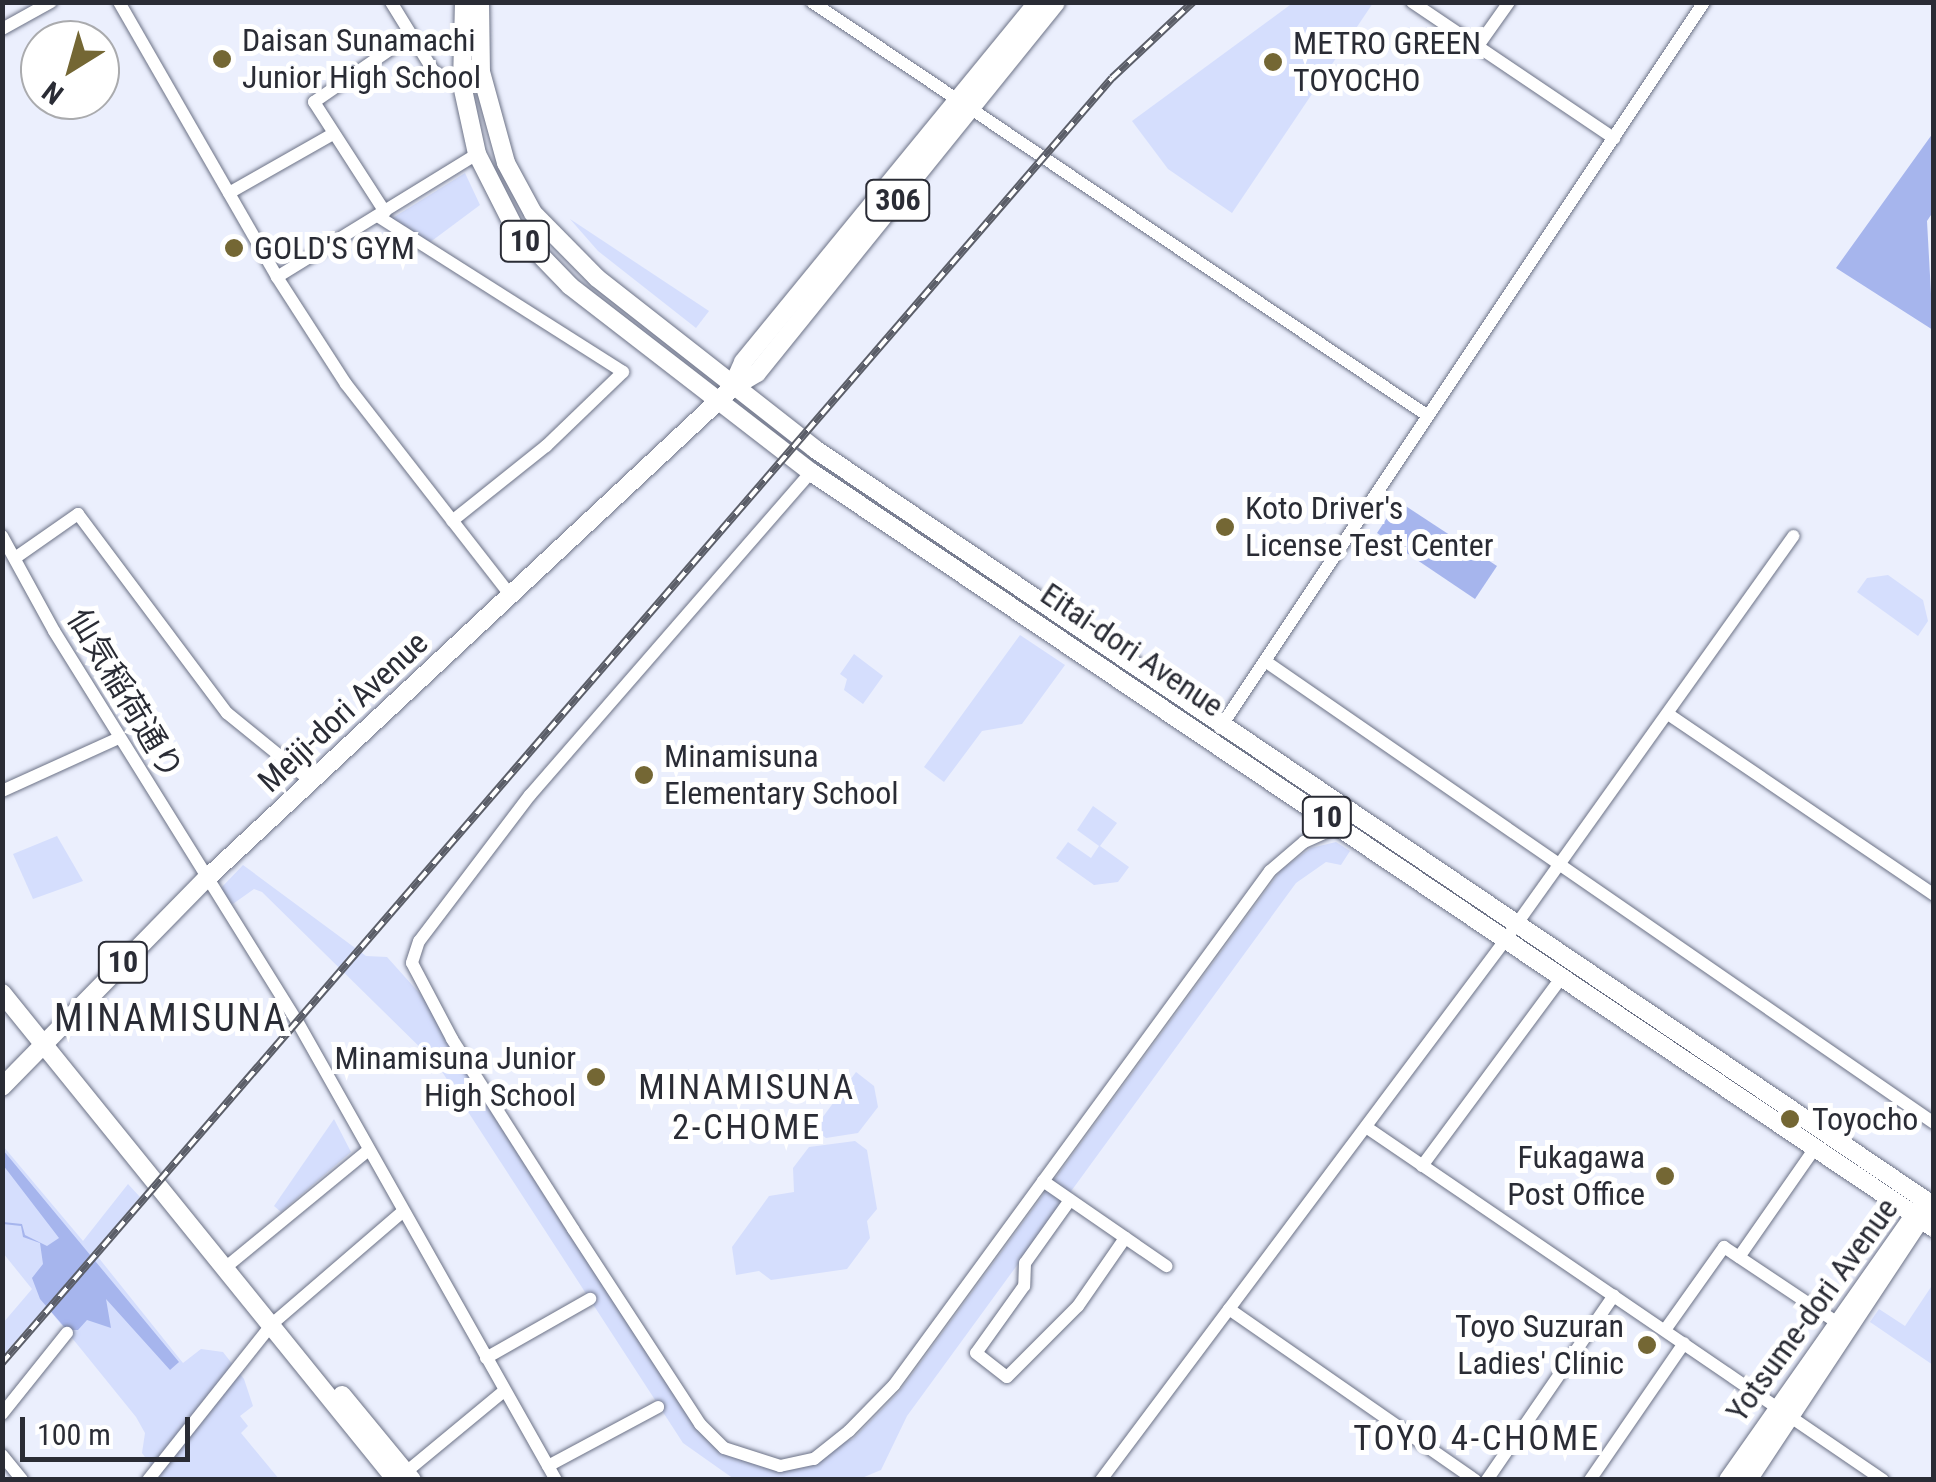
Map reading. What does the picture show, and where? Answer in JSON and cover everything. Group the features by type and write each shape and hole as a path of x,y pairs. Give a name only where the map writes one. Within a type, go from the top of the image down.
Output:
{"main road":[{"name":"Eitai-dori Avenue","path":"464,2 462,85 478,154 504,213 537,255 717,404 797,463 1217,732 1358,817 1512,932 1562,978 1815,1148 1927,1211"},
{"name":"Eitai-dori Avenue","path":"480,2 485,95 506,163 533,213 585,268 792,433 1217,732 1340,825 1512,932 1927,1211"},
{"name":"Meiji-dori Avenue","path":"965,106 1038,2"},
{"name":"Meiji-dori Avenue","path":"2,1087 205,880 717,404 732,388 743,362 1056,2"},
{"path":"2,993 272,1324 404,1477"},
{"name":"Yotsume-dori Avenue","path":"1748,1480 1836,1322 1927,1211"},
{"name":"Yotsume-dori Avenue","path":"1728,1480 1784,1412 1927,1211"}],"street":[{"path":"2,29 51,2"},
{"path":"119,2 276,277 346,384 512,597"},
{"path":"390,2 434,72 462,85"},
{"path":"812,2 1428,416"},
{"path":"1412,2 1480,43 1614,138"},
{"path":"1480,43 1509,2"},
{"path":"1217,732 1704,2"},
{"path":"411,35 318,94 314,110 382,214 623,372 546,446 452,521"},
{"path":"229,193 331,134"},
{"path":"276,277 478,154"},
{"path":"797,463 530,795 419,941 412,962 419,982 700,1424 724,1448 758,1464 814,1458 849,1431 894,1385 1279,860 1358,817"},
{"path":"15,558 78,514 227,713 258,745 281,750 312,782"},
{"name":"仙気稲荷通り","path":"2,536 205,880 297,1021 556,1480"},
{"path":"1101,1480 1512,932 1794,536"},
{"path":"1264,660 1934,1123"},
{"path":"1668,714 1934,895"},
{"path":"2,792 119,738"},
{"path":"1422,1166 1562,978"},
{"path":"1366,1127 1883,1480"},
{"path":"1740,1257 1815,1148"},
{"path":"226,1267 367,1151"},
{"path":"1043,1181 1166,1266"},
{"path":"1070,1200 1025,1263 1024,1286 976,1353 1007,1377 1078,1306 1125,1238"},
{"path":"148,1480 272,1324 402,1212"},
{"path":"1665,1330 1719,1249 1740,1257 1836,1322"},
{"path":"1487,1480 1614,1296"},
{"path":"486,1358 590,1298"},
{"path":"1229,1309 1475,1480"},
{"path":"2,1414 67,1334"},
{"path":"1590,1480 1684,1343"},
{"path":"404,1477 504,1390"},
{"path":"548,1466 658,1407"},
{"path":"2,1455 22,1480"}],"shaded area":[{"name":"METRO GREEN TOYOCHO","path":"1294,2 1373,3 1232,213 1168,169 1132,121"},
{"path":"465,173 480,205 429,243 391,219"},
{"path":"570,219 709,311 696,328 598,251"},
{"path":"1888,575 1923,600 1928,621 1918,636 1857,592 1867,578"},
{"path":"1020,635 1065,665 1022,724 982,731 944,782 924,767"},
{"path":"854,654 883,676 863,704 844,690 847,679 840,674"},
{"path":"1093,806 1117,823 1100,846 1129,867 1118,882 1094,885 1056,858 1068,842 1091,858 1099,846 1077,830"},
{"path":"57,836 83,881 33,899 13,854"},
{"path":"1336,842 1350,851 1341,865 1326,862 1296,883 907,1416 881,1470 857,1480 734,1479 683,1443 437,1064 262,892 254,889 230,906 221,888 243,865 366,956 387,957 422,996 695,1427 708,1440 780,1466 853,1439 899,1392 1281,870 1311,848"},
{"path":"856,1072 874,1086 878,1107 858,1133 826,1138 814,1129"},
{"path":"334,1119 351,1152 281,1212 274,1206"},
{"path":"855,1141 867,1150 877,1209 867,1221 870,1238 847,1269 771,1280 759,1271 736,1275 732,1247 769,1196 794,1192 793,1168 809,1147"},
{"path":"3,1146 83,1241 128,1184 140,1197 94,1252 183,1363 201,1349 223,1352 244,1379 253,1406 240,1416 248,1426 241,1433 279,1479 161,1479 142,1453 145,1433 136,1417 47,1307 3,1358 3,1323 32,1289 3,1253"},
{"path":"1933,1284 1933,1365 1870,1322 1879,1309 1905,1326"}],"water":[{"path":"1933,133 1933,212 1927,221 1933,330 1836,268"},
{"path":"1398,501 1497,566 1475,599 1377,533"},
{"path":"3,1150 179,1362 170,1370 106,1299 111,1328 87,1320 78,1330 67,1330 40,1299 32,1278 43,1264 40,1243 23,1237 21,1226 3,1222 22,1224 25,1235 47,1246 59,1238 3,1165"}],"railway":[{"path":"2,1363 1112,78 1193,2"}],"place":[{"name":"Daisan Sunamachi Junior High School","path":"222,59"},
{"name":"METRO GREEN TOYOCHO","path":"1273,62"},
{"name":"GOLD'S GYM","path":"234,248"},
{"name":"Koto Driver's License Test Center","path":"1225,527"},
{"name":"Minamisuna Elementary School","path":"644,775"},
{"name":"Minamisuna Junior High School","path":"596,1077"},
{"name":"Toyocho","path":"1790,1119"},
{"name":"Fukagawa Post Office","path":"1665,1176"},
{"name":"Toyo Suzuran Ladies' Clinic","path":"1647,1345"}],"district":[{"name":"MINAMISUNA","path":"171,1019"},
{"name":"MINAMISUNA 2-CHOME","path":"747,1108"},
{"name":"TOYO 4-CHOME","path":"1477,1439"}]}
